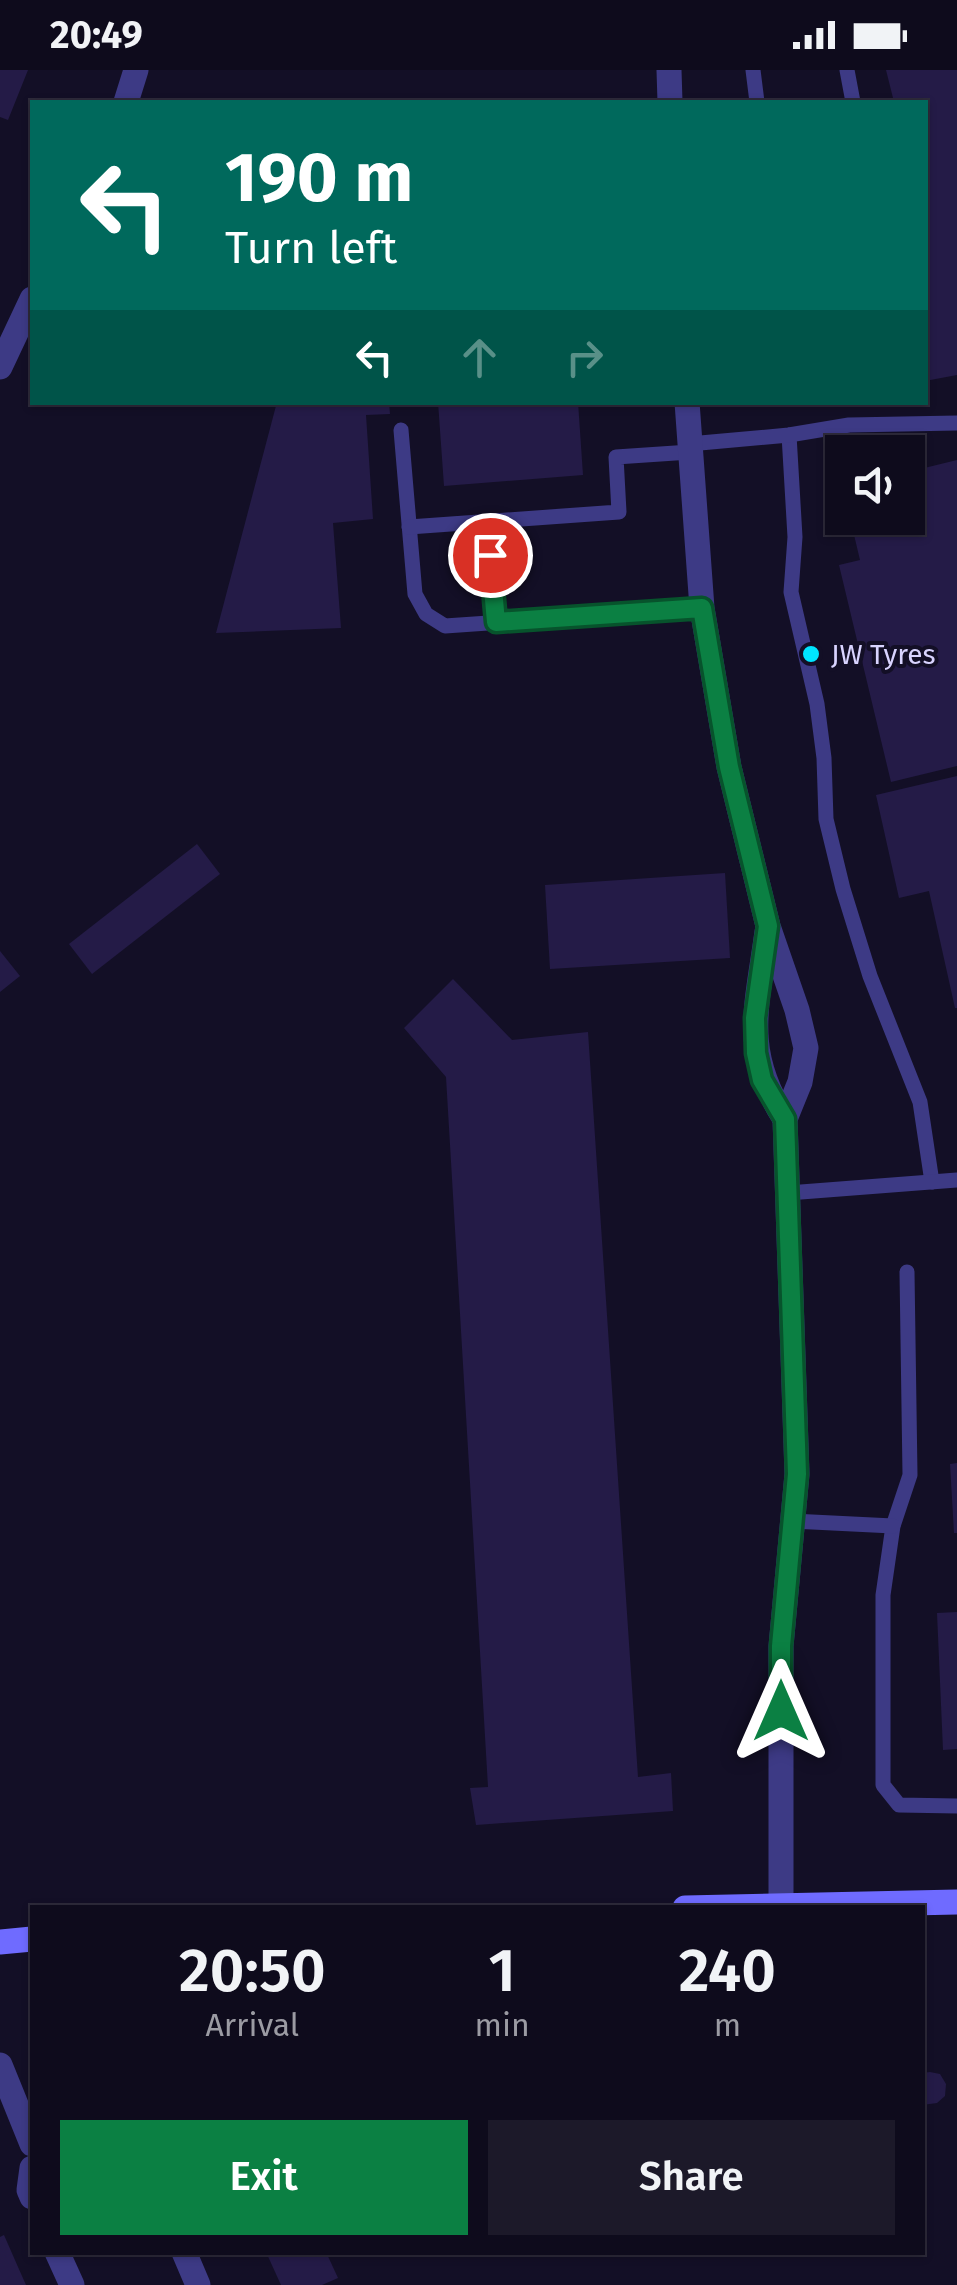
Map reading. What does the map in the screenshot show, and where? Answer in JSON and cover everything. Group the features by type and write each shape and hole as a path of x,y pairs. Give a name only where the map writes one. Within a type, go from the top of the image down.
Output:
{"main road":[{"path":"757,1905 957,1902"},
{"path":"0,1942 30,1939"}],"street":[{"path":"127,100 136,70"},
{"path":"668,70 670,100"},
{"path":"0,368 30,303"},
{"path":"687,405 702,608 729,767 768,926 806,1048 800,1082 785,1119 797,1474 781,1646 781,1904"},
{"path":"768,926 755,1018 756,1053 762,1080 785,1119"},
{"path":"0,2065 30,2139"},
{"path":"58,2255 72,2285"},
{"path":"168,2285 192,2270"}],"lane":[{"path":"753,70 757,100"},
{"path":"847,70 853,100"},
{"path":"409,526 618,512 616,457 848,425 957,423"},
{"path":"401,430 415,594 426,614 445,626 702,608"},
{"path":"789,435 795,536 791,592 817,704 826,819 870,976 920,1102 932,1182"},
{"path":"488,522 496,622"},
{"path":"788,1193 957,1180"},
{"path":"907,1272 910,1475 892,1526 883,1595 883,1784 898,1805 957,1806"},
{"path":"792,1521 892,1526"}],"building":[{"path":"0,70 28,70 8,120 0,117"},
{"path":"886,70 957,70 957,375 928,380 928,100 894,100"},
{"path":"276,405 389,405 390,414 366,415 373,519 333,523 341,628 216,633"},
{"path":"438,405 578,405 583,475 444,486"},
{"path":"957,460 957,766 891,782 839,565 860,560 854,535 925,535 925,468"},
{"path":"957,776 955,1008 929,891 899,898 876,795"},
{"path":"197,844 220,874 92,974 69,944"},
{"path":"725,873 730,958 550,969 545,885"},
{"path":"0,951 20,976 0,992"},
{"path":"453,979 512,1040 588,1032 638,1777 671,1773 673,1811 476,1825 470,1788 488,1787 446,1077 404,1028"},
{"path":"957,1463 957,1533 954,1533 950,1464"},
{"path":"957,1612 957,1749 943,1750 937,1613"},
{"path":"925,2073 940,2074 946,2084 945,2096 937,2103 925,2105"},
{"path":"4,2235 26,2285 0,2285 0,2237"},
{"path":"267,2255 327,2255 338,2278 322,2285 281,2285"}],"place":[{"name":"JW Tyres","path":"811,654"}],"route":[{"path":"490,555 496,622 702,608 729,767 768,926 755,1018 756,1053 762,1080 785,1119 797,1474 781,1646 781,1711"}]}
